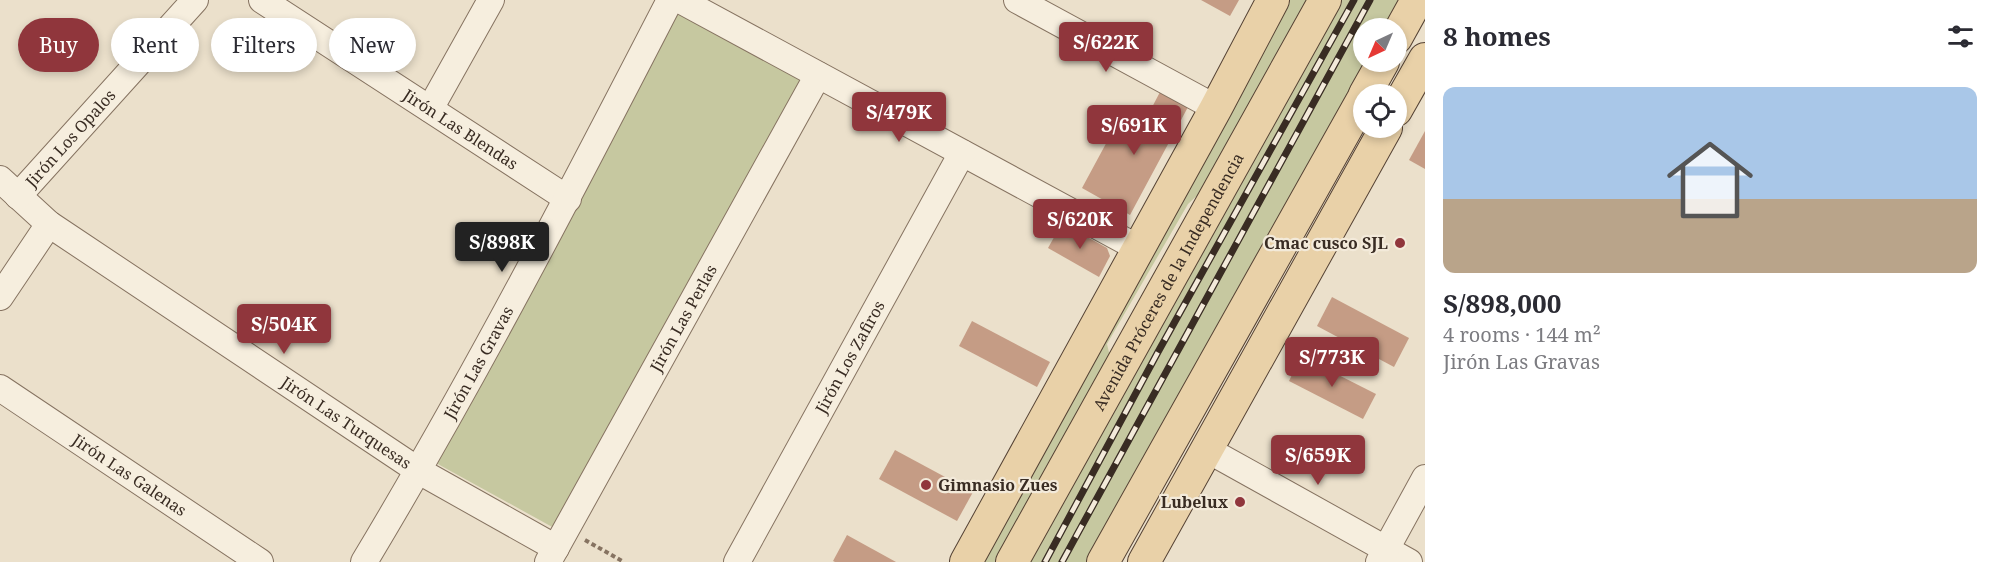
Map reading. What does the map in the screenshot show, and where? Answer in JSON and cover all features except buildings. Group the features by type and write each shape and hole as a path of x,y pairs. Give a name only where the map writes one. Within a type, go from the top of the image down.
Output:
{"main road":[{"path":"966,562 1273,0"},
{"name":"Avenida Próceres de la Independencia","path":"1012,562 1325,0"},
{"path":"1407,19 1418,0"},
{"path":"1407,91 1425,59"},
{"path":"1103,562 1353,116"},
{"path":"1144,562 1380,138"}],"street":[{"name":"Jirón Los Opalos","path":"9,187 195,0"},
{"name":"Jirón Las Blendas","path":"262,0 568,199"},
{"path":"430,109 491,0"},
{"name":"Jirón Las Gravas","path":"364,562 418,471 568,199 670,0"},
{"path":"680,0 1138,248"},
{"path":"1017,0 1216,108"},
{"name":"Jirón Las Perlas","path":"556,546 818,75"},
{"name":"Jirón Los Zafiros","path":"737,562 962,153"},
{"name":"Jirón Las Turquesas","path":"9,187 49,224 418,471 556,546"},
{"path":"0,297 49,224"},
{"name":"Jirón Las Galenas","path":"0,388 260,562"},
{"path":"1206,449 1382,555 1408,562"},
{"path":"1382,555 1425,478"}],"path":[{"path":"556,546 624,562"}],"green space":[{"path":"1288,0 1310,0 1203,190 1188,204 1107,344 1112,365 1000,562 979,562"},
{"path":"1339,0 1401,0 1391,18 1353,18 1353,72 1360,72 1088,562 1024,562"},
{"path":"680,10 804,77 556,529 436,463"}],"railway":[{"path":"1045,562 1158,352 1354,0"},
{"path":"1062,562 1370,0"}],"place":[{"name":"Cmac cusco SJL","path":"1400,243"},
{"name":"Gimnasio Zues","path":"926,485"},
{"name":"Lubelux","path":"1240,502"}]}
